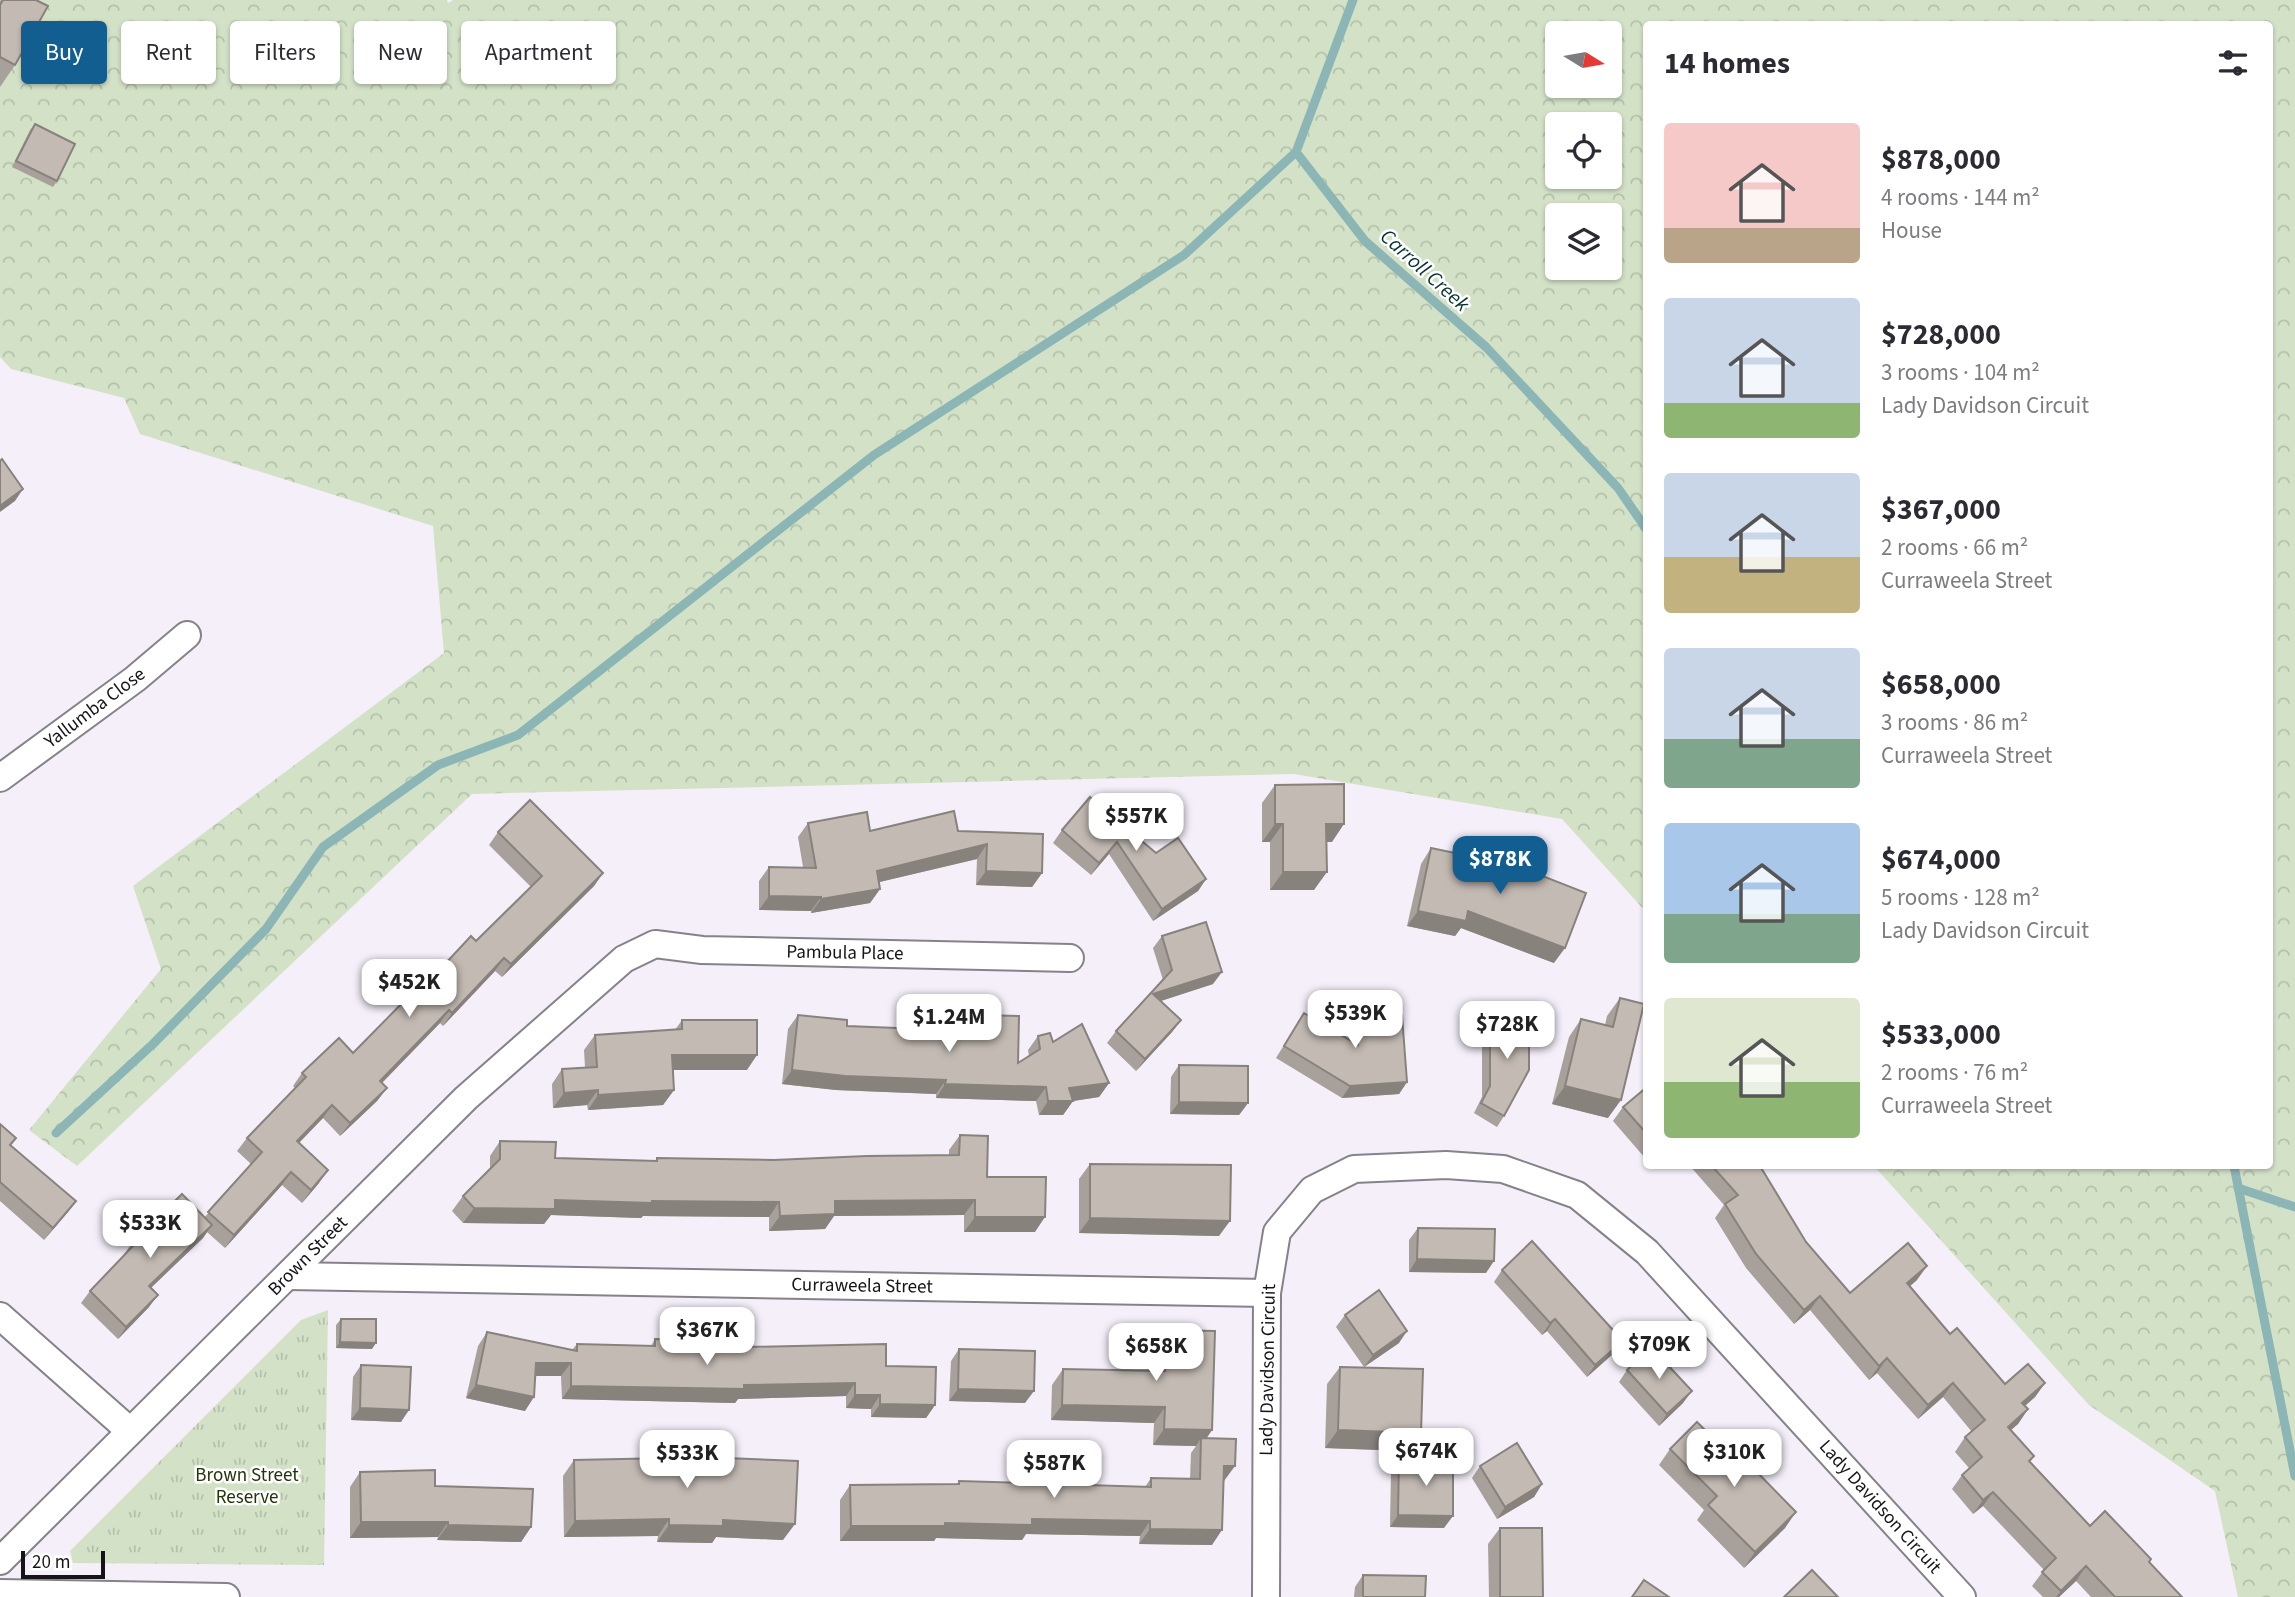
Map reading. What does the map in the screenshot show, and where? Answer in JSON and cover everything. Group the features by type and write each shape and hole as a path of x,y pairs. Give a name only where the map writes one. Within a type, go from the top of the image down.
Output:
{"street":[{"name":"Yallumba Close","path":"0,778 135,679 187,635"},
{"name":"Pambula Place","path":"624,960 655,944 702,950 1070,958"},
{"name":"Brown Street","path":"0,1561 466,1098 624,960"},
{"name":"Lady Davidson Circuit","path":"1266,1597 1267,1293 1277,1232 1312,1190 1354,1169 1446,1165 1503,1169 1577,1195 1647,1252 1962,1597"},
{"name":"Curraweela Street","path":"288,1276 1267,1293"},
{"path":"0,1316 130,1431"},
{"path":"0,1593 226,1597"}],"green space":[{"path":"0,0 447,0 448,3 453,0 2295,0 2295,1597 2238,1597 2215,1491 2089,1405 1877,1169 2273,1169 2273,21 1643,21 1643,909 1562,819 1294,774 472,794 77,1166 29,1130 161,969 133,886 444,653 433,526 140,434 124,398 11,369 0,357"},
{"name":"Brown Street Reserve","path":"328,1310 324,1565 73,1563 70,1551 301,1320"}],"building":[{"path":"3,0 36,0 48,6 40,21 21,21 21,54 15,65 0,57 0,5"},
{"path":"35,124 75,144 57,181 16,161"},
{"path":"2,459 23,489 0,506 0,461"},
{"path":"1344,784 1344,824 1326,824 1327,872 1283,872 1283,824 1275,824 1275,785"},
{"path":"1090,797 1156,853 1178,838 1206,879 1162,909 1117,842 1099,863 1062,830"},
{"path":"530,800 603,873 511,964 504,958 452,1013 449,1010 380,1081 387,1088 350,1123 332,1105 297,1141 328,1170 311,1190 291,1172 234,1235 208,1212 262,1152 247,1138 306,1077 302,1073 339,1038 353,1053 416,989 419,992 471,936 476,941 542,876 498,832"},
{"path":"954,811 958,831 1043,834 1042,873 986,871 987,844 877,871 880,889 821,899 769,896 769,867 816,868 808,823 867,812 870,831"},
{"path":"1431,848 1517,866 1586,893 1565,948 1468,911 1466,921 1418,911"},
{"path":"1206,922 1222,972 1153,994 1181,1020 1145,1059 1116,1031 1172,970 1162,936"},
{"path":"1620,998 1643,1004 1621,1100 1565,1086 1581,1019 1613,1027"},
{"path":"1304,1013 1358,1045 1356,1018 1402,1015 1407,1082 1350,1086 1284,1046"},
{"path":"947,1014 1019,1016 1018,1063 1040,1049 1038,1036 1050,1033 1053,1042 1082,1024 1109,1083 1069,1088 1073,1101 1048,1101 1046,1087 945,1084 946,1080 845,1076 792,1070 798,1015 847,1020 847,1026 947,1030"},
{"path":"1490,1017 1529,1017 1529,1070 1504,1116 1481,1103 1490,1086"},
{"path":"682,1020 757,1020 757,1055 672,1055 674,1090 598,1095 598,1090 564,1093 562,1069 597,1067 595,1035 682,1029"},
{"path":"1179,1065 1248,1066 1248,1103 1179,1102"},
{"path":"1643,1090 1643,1130 1623,1107"},
{"path":"0,1124 16,1138 10,1145 76,1201 53,1228 0,1182"},
{"path":"960,1135 988,1136 987,1177 1046,1177 1045,1217 975,1217 975,1200 835,1201 835,1214 780,1216 779,1202 652,1203 555,1200 555,1209 474,1208 463,1196 500,1159 500,1141 556,1142 555,1158 774,1160 959,1155"},
{"path":"1090,1164 1231,1165 1230,1221 1090,1218"},
{"path":"1715,1169 1762,1169 1806,1242 1850,1293 1908,1243 1927,1266 1907,1283 1950,1334 1957,1328 2005,1384 2028,1364 2045,1383 2022,1403 2028,1409 2008,1427 2034,1456 2029,1461 2090,1526 2105,1511 2151,1559 2149,1562 2182,1597 2115,1597 2086,1566 2061,1591 2042,1572 2056,1558 1993,1492 1983,1500 1962,1475 1982,1457 1965,1437 1985,1420 1953,1383 1928,1405 1887,1358 1879,1366 1820,1296 1804,1310 1756,1254 1725,1204 1738,1195"},
{"path":"182,1194 212,1225 149,1286 158,1295 126,1327 90,1291 133,1246 131,1244"},
{"path":"1418,1228 1495,1229 1494,1261 1417,1259"},
{"path":"1532,1241 1623,1341 1595,1365 1555,1319 1550,1323 1502,1270"},
{"path":"1379,1290 1407,1331 1373,1355 1345,1315"},
{"path":"341,1319 376,1319 376,1343 340,1342"},
{"path":"1166,1330 1215,1331 1212,1430 1164,1429 1165,1407 1062,1405 1063,1369 1165,1371"},
{"path":"487,1332 577,1351 577,1344 655,1346 655,1339 745,1340 745,1347 886,1344 886,1366 936,1367 935,1405 880,1404 880,1395 855,1395 855,1383 744,1385 744,1389 571,1386 571,1363 536,1363 534,1397 476,1385"},
{"path":"1651,1347 1692,1391 1667,1414 1627,1370"},
{"path":"959,1349 1035,1351 1034,1391 958,1389"},
{"path":"361,1365 411,1367 409,1410 360,1408"},
{"path":"1340,1367 1423,1369 1421,1433 1338,1430"},
{"path":"1697,1422 1744,1469 1749,1464 1796,1512 1755,1552 1708,1505 1717,1496 1670,1449"},
{"path":"1201,1438 1236,1439 1235,1466 1224,1466 1222,1530 1150,1529 1150,1521 1032,1519 1032,1525 945,1523 945,1526 851,1526 850,1485 959,1484 959,1481 1151,1487 1151,1478 1200,1479"},
{"path":"1517,1443 1542,1484 1505,1507 1480,1466"},
{"path":"670,1451 725,1452 725,1458 798,1461 795,1524 723,1520 723,1526 669,1525 669,1519 575,1521 574,1460 670,1458"},
{"path":"1399,1459 1453,1460 1453,1516 1398,1515"},
{"path":"435,1470 435,1486 533,1489 531,1527 448,1525 448,1522 361,1522 360,1472"},
{"path":"1500,1528 1542,1528 1543,1597 1500,1597"},
{"path":"1812,1570 1838,1597 1784,1597"},
{"path":"1363,1575 1426,1576 1425,1597 1363,1597"},
{"path":"1644,1580 1669,1597 1632,1597"}],"waterway":[{"name":"Carroll Creek","path":"1353,0 1296,152 1365,241 1486,347 1618,488 1643,524"},
{"path":"56,1133 153,1044 266,929 323,847 438,765 518,735 874,455 1184,255 1296,152"},
{"path":"2235,1169 2295,1476"},
{"path":"2238,1188 2295,1207"}]}
